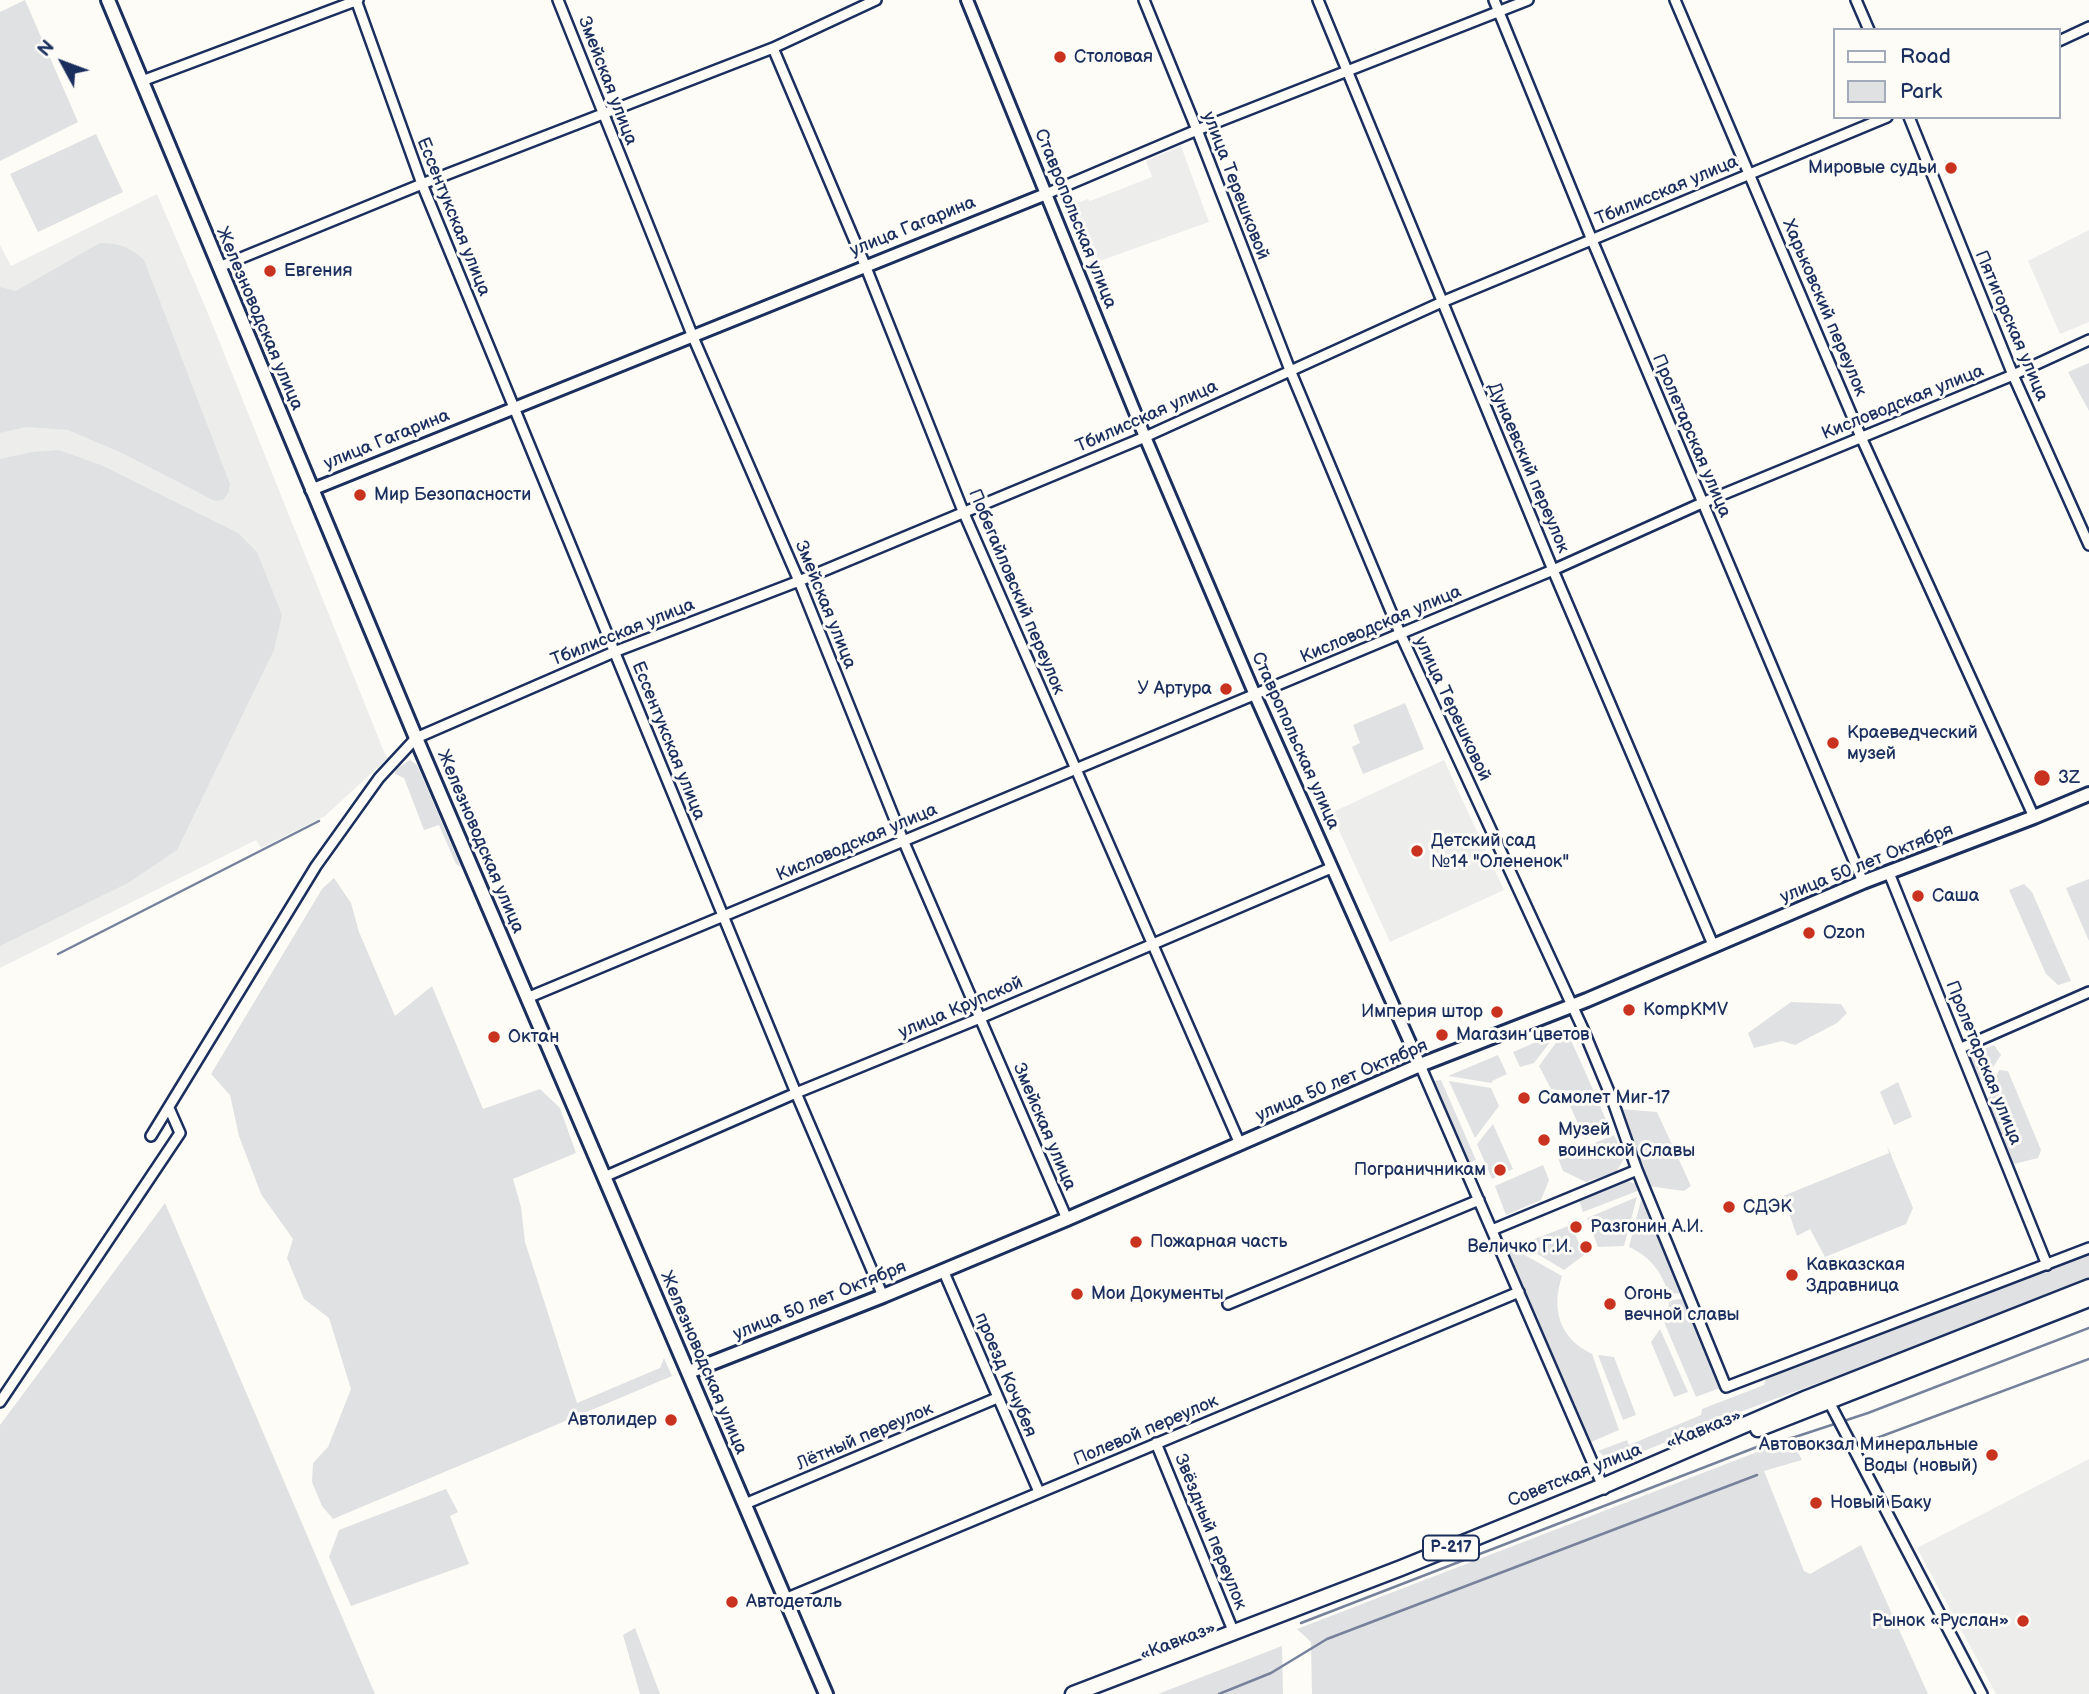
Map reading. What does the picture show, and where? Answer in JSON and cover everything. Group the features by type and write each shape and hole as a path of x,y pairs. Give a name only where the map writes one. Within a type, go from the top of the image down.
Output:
{"highway":[{"name":"Советская улица","path":"1073,1694 1604,1488 2089,1287"},
{"name":"Р-217","path":"1827,1396 2089,1298"},
{"name":"«Кавказ»","path":"1101,1694 1604,1488"}],"main road":[{"name":"Железноводская улица","path":"108,0 416,738 826,1694"},
{"name":"улица 50 лет Октября","path":"689,1372 883,1296 1420,1065 1714,947 1863,882 2089,794"}],"street":[{"path":"142,81 357,0"},
{"name":"Ессентукская улица","path":"357,0 422,184 796,1093 883,1296"},
{"name":"Змейская улица","path":"558,0 692,337 799,581 904,840 1067,1219"},
{"path":"219,267 422,184 773,48 876,0"},
{"name":"Ставропольская улица","path":"967,0 1145,438 1255,695 1604,1488"},
{"name":"улица Терешковой","path":"1144,0 1290,370 1400,633 1570,1006 1583,1029 1637,1170 1726,1387 2047,1265"},
{"name":"Дунаевский переулок","path":"1318,0 1553,570 1714,947"},
{"name":"Пролетарская улица","path":"1494,0 1702,503 1863,882"},
{"name":"улица Гагарина","path":"311,490 1046,194 1197,130 1528,0"},
{"name":"Харьковский переулок","path":"1675,0 1861,437 2034,817"},
{"path":"1856,0 1868,28"},
{"path":"2061,40 2089,27"},
{"name":"Побегайловский переулок","path":"773,48 865,265 963,511 1240,1144"},
{"name":"Тбилисская улица","path":"416,738 614,652 799,581 1145,438 1442,302 1882,119"},
{"name":"Пятигорская улица","path":"1910,119 2014,375 2089,545"},
{"name":"Кисловодская улица","path":"527,998 1553,570 1702,503 2014,375 2089,341"},
{"path":"151,1136 316,866 379,778 416,738"},
{"name":"улица Крупской","path":"604,1177 1331,867"},
{"name":"Пролетарская улица","path":"1889,873 2047,1265"},
{"path":"1961,1048 2089,992"},
{"path":"0,1402 180,1133 169,1108"},
{"path":"1492,1230 1637,1170"},
{"path":"1228,1304 1479,1200"},
{"path":"2047,1265 2089,1248"},
{"name":"проезд Кочубея","path":"943,1270 1039,1493"},
{"name":"Полевой переулок","path":"785,1599 1519,1292"},
{"path":"1827,1396 1982,1694"},
{"name":"Лётный переулок","path":"745,1504 997,1398"},
{"name":"Звёздный переулок","path":"1156,1443 1234,1633"}],"shaded area":[{"path":"1181,146 1209,222 1094,263 1072,205 1088,199 1090,201 1152,177 1146,161"},
{"path":"157,194 207,311 387,759 325,816 261,848 256,840 0,968 0,245 11,266"},
{"path":"2089,230 2089,322 2060,334 2028,261"},
{"name":"Детский сад №14 \"Олененок\"","path":"1444,760 1504,890 1390,942 1331,813"},
{"name":"Рынок «Руслан»","path":"2089,1459 2089,1694 1996,1694 1917,1548"}],"green space":[{"path":"25,0 78,122 0,161 0,12"},
{"path":"96,134 123,192 38,232 10,174"},
{"path":"100,243 124,247 144,260 230,484 229,492 223,500 215,501 122,453 68,430 26,427 0,433 0,287 16,291"},
{"path":"2089,363 2089,411 2068,372"},
{"path":"59,450 101,465 238,533 257,552 282,615 274,650 177,850 128,883 0,946 0,459"},
{"path":"1405,703 1424,749 1363,774 1352,747 1360,743 1353,725"},
{"path":"410,760 417,765 461,867 456,864 439,825 424,830 404,778 395,774 396,769"},
{"path":"334,878 351,903 359,932 395,1016 432,986 483,1109 540,1089 560,1108 576,1153 513,1179 521,1207 525,1242 577,1403 660,1368 664,1358 672,1376 333,1519 322,1506 312,1482 313,1463 328,1447 351,1389 329,1318 304,1299 287,1258 293,1239 261,1194 239,1136 230,1095 211,1074 322,889"},
{"path":"2089,879 2089,941 2066,888"},
{"path":"2024,884 2032,892 2071,981 2058,985 2046,974 2009,890"},
{"path":"1791,1002 1841,1004 1847,1013 1837,1023 1795,1045 1782,1041 1754,1048 1748,1033"},
{"path":"1566,1029 1595,1094 1551,1089 1539,1066"},
{"path":"1557,1033 1534,1063 1520,1067 1513,1052"},
{"path":"1994,1045 2001,1055 1986,1078 1979,1081 1968,1055"},
{"path":"1498,1055 1507,1074 1492,1083 1448,1076"},
{"path":"1999,1070 2008,1071 2041,1150 2038,1158 2014,1164 1987,1101"},
{"path":"1441,1080 1476,1160 1469,1163 1433,1081"},
{"path":"1449,1081 1491,1088 1499,1106 1475,1138"},
{"path":"1898,1082 1912,1117 1894,1125 1880,1092"},
{"path":"1566,1097 1598,1100 1609,1128 1585,1139"},
{"path":"1620,1109 1657,1112 1691,1186 1684,1191 1648,1186"},
{"path":"1493,1124 1513,1169 1492,1179 1477,1144"},
{"path":"1614,1135 1625,1157 1616,1172 1586,1182 1563,1171 1558,1158"},
{"path":"1887,1145 1913,1208 1906,1224 1825,1257 1810,1229 1797,1236 1783,1196 1889,1153"},
{"path":"1543,1165 1549,1180 1541,1200 1506,1215 1495,1186"},
{"path":"1621,1179 1636,1184 1640,1190 1583,1212 1578,1197"},
{"path":"1642,1196 1683,1293 1668,1294 1663,1279 1654,1266 1643,1255 1629,1247"},
{"path":"1637,1197 1624,1246 1598,1247 1587,1218"},
{"path":"165,1203 375,1694 0,1694 0,1425"},
{"path":"1571,1225 1584,1255 1564,1270 1521,1244"},
{"path":"1514,1249 1562,1276 1557,1300 1560,1321 1572,1340 1592,1354 1619,1430 1591,1442 1507,1252"},
{"path":"2089,1254 2089,1281 2066,1291 1729,1416 1622,1460 1606,1458 1598,1451 1627,1440 1629,1445 1701,1415 1702,1409 1764,1385 1767,1374"},
{"path":"1684,1299 1720,1388 1696,1397 1664,1322 1670,1300"},
{"path":"1660,1329 1688,1392 1674,1397 1651,1342"},
{"path":"1598,1355 1614,1357 1636,1415 1623,1420"},
{"path":"1791,1439 1802,1460 1764,1471 1804,1571 1810,1574 1861,1545 1928,1694 1312,1694 1311,1642 1297,1629"},
{"path":"446,1489 458,1512 450,1516 469,1564 351,1606 329,1557 339,1530"},
{"path":"635,1628 660,1694 640,1694 623,1635"},
{"path":"1282,1646 1283,1694 1158,1694"}],"waterway":[{"path":"58,954 319,821"},
{"path":"1301,1623 1762,1445 1868,1413 2089,1328"},
{"path":"1866,1442 2089,1359"},
{"path":"1219,1694 1271,1673 1327,1639 1757,1475"}],"place":[{"name":"Столовая","path":"1060,57"},
{"name":"Мировые судьи","path":"1951,168"},
{"name":"Евгения","path":"270,271"},
{"name":"Мир Безопасности","path":"360,495"},
{"name":"У Артура","path":"1226,689"},
{"name":"Краеведческий музей","path":"1833,743"},
{"name":"3Z","path":"2042,778"},
{"name":"Детский сад №14 \"Олененок\"","path":"1417,851"},
{"name":"Саша","path":"1918,896"},
{"name":"Ozon","path":"1809,933"},
{"name":"KompKMV","path":"1629,1010"},
{"name":"Империя штор","path":"1497,1012"},
{"name":"Магазин цветов","path":"1442,1035"},
{"name":"Октан","path":"494,1037"},
{"name":"Самолет Миг-17","path":"1524,1098"},
{"name":"Музей воинской Славы","path":"1544,1140"},
{"name":"Пограничникам","path":"1500,1170"},
{"name":"СДЭК","path":"1729,1207"},
{"name":"Разгонин А.И.","path":"1576,1227"},
{"name":"Пожарная часть","path":"1136,1242"},
{"name":"Величко Г.И.","path":"1586,1247"},
{"name":"Кавказская Здравница","path":"1792,1275"},
{"name":"Мои Документы","path":"1077,1294"},
{"name":"Огонь вечной славы","path":"1610,1304"},
{"name":"Автолидер","path":"671,1420"},
{"name":"Автовокзал Минеральные Воды (новый)","path":"1992,1455"},
{"name":"Новый Баку","path":"1816,1503"},
{"name":"Автодеталь","path":"732,1602"},
{"name":"Рынок «Руслан»","path":"2023,1621"}]}
